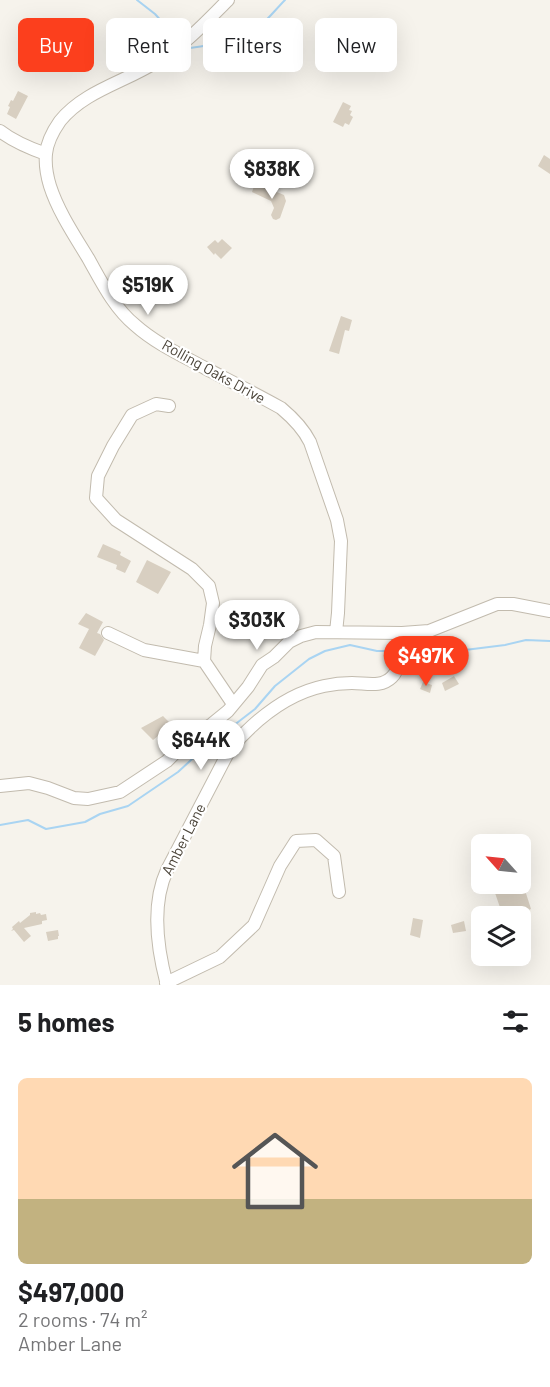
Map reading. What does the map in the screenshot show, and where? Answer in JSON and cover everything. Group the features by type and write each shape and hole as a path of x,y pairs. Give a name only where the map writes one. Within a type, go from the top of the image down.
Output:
{"street":[{"path":"0,131 28,148 46,154 50,138 71,110 94,94 155,63 185,44 228,0"},
{"name":"Rolling Oaks Drive","path":"46,154 46,166 55,198 76,239 122,312 135,325 173,351 281,408 295,419 305,432 337,520 341,541 336,632"},
{"path":"169,406 156,404 132,415 98,476 96,498 116,520 192,569 209,586 213,603 204,661 233,704"},
{"path":"0,786 28,783 74,798 88,799 120,792 167,761 189,739 228,711 262,666 289,642 301,636 316,632 429,631 497,604 513,604 550,611"},
{"path":"108,633 144,650 204,661"},
{"name":"Amber Lane","path":"166,984 158,933 160,887 230,749 252,725 271,710 292,698 315,688 332,684 376,684 386,681 398,668 402,633"},
{"path":"166,984 220,957 254,925 280,866 296,842 316,840 334,856 339,892"}],"building":[{"path":"18,91 28,96 16,119 7,114 10,107 8,106"},
{"path":"343,102 351,106 349,110 352,111 350,115 353,117 349,125 345,123 343,127 333,122"},
{"path":"544,155 550,159 550,174 538,166"},
{"path":"255,183 284,195 286,201 280,218 273,219 271,215 274,208 271,201 252,192"},
{"path":"222,239 232,248 221,259 207,247 215,240 218,243"},
{"path":"341,316 352,320 349,331 345,330 339,354 329,351"},
{"path":"103,544 121,552 120,555 131,561 125,573 116,569 117,565 97,557"},
{"path":"147,560 171,572 158,594 136,582"},
{"path":"86,613 103,622 97,633 104,640 95,656 79,648 89,629 78,624"},
{"path":"454,676 459,684 445,691 442,683"},
{"path":"423,682 432,685 430,693 420,689"},
{"path":"163,716 172,725 153,740 141,728"},
{"path":"495,894 526,894 530,906 500,906"},
{"path":"36,912 41,915 46,914 47,920 42,921 42,924 24,928 31,936 24,942 14,930 11,931 12,927 30,913"},
{"path":"413,918 423,920 420,938 410,935"},
{"path":"464,921 466,931 453,933 451,925"},
{"path":"58,930 58,939 48,941 46,932"}],"waterway":[{"path":"137,0 159,18"},
{"path":"191,48 218,43 246,34 262,24 285,0"},
{"path":"406,651 449,652 526,640 550,641"},
{"path":"0,825 28,820 46,829 85,822 100,814 128,806 178,772 203,749 255,709 275,686 309,659 325,651 350,645 377,651 397,651"}]}
